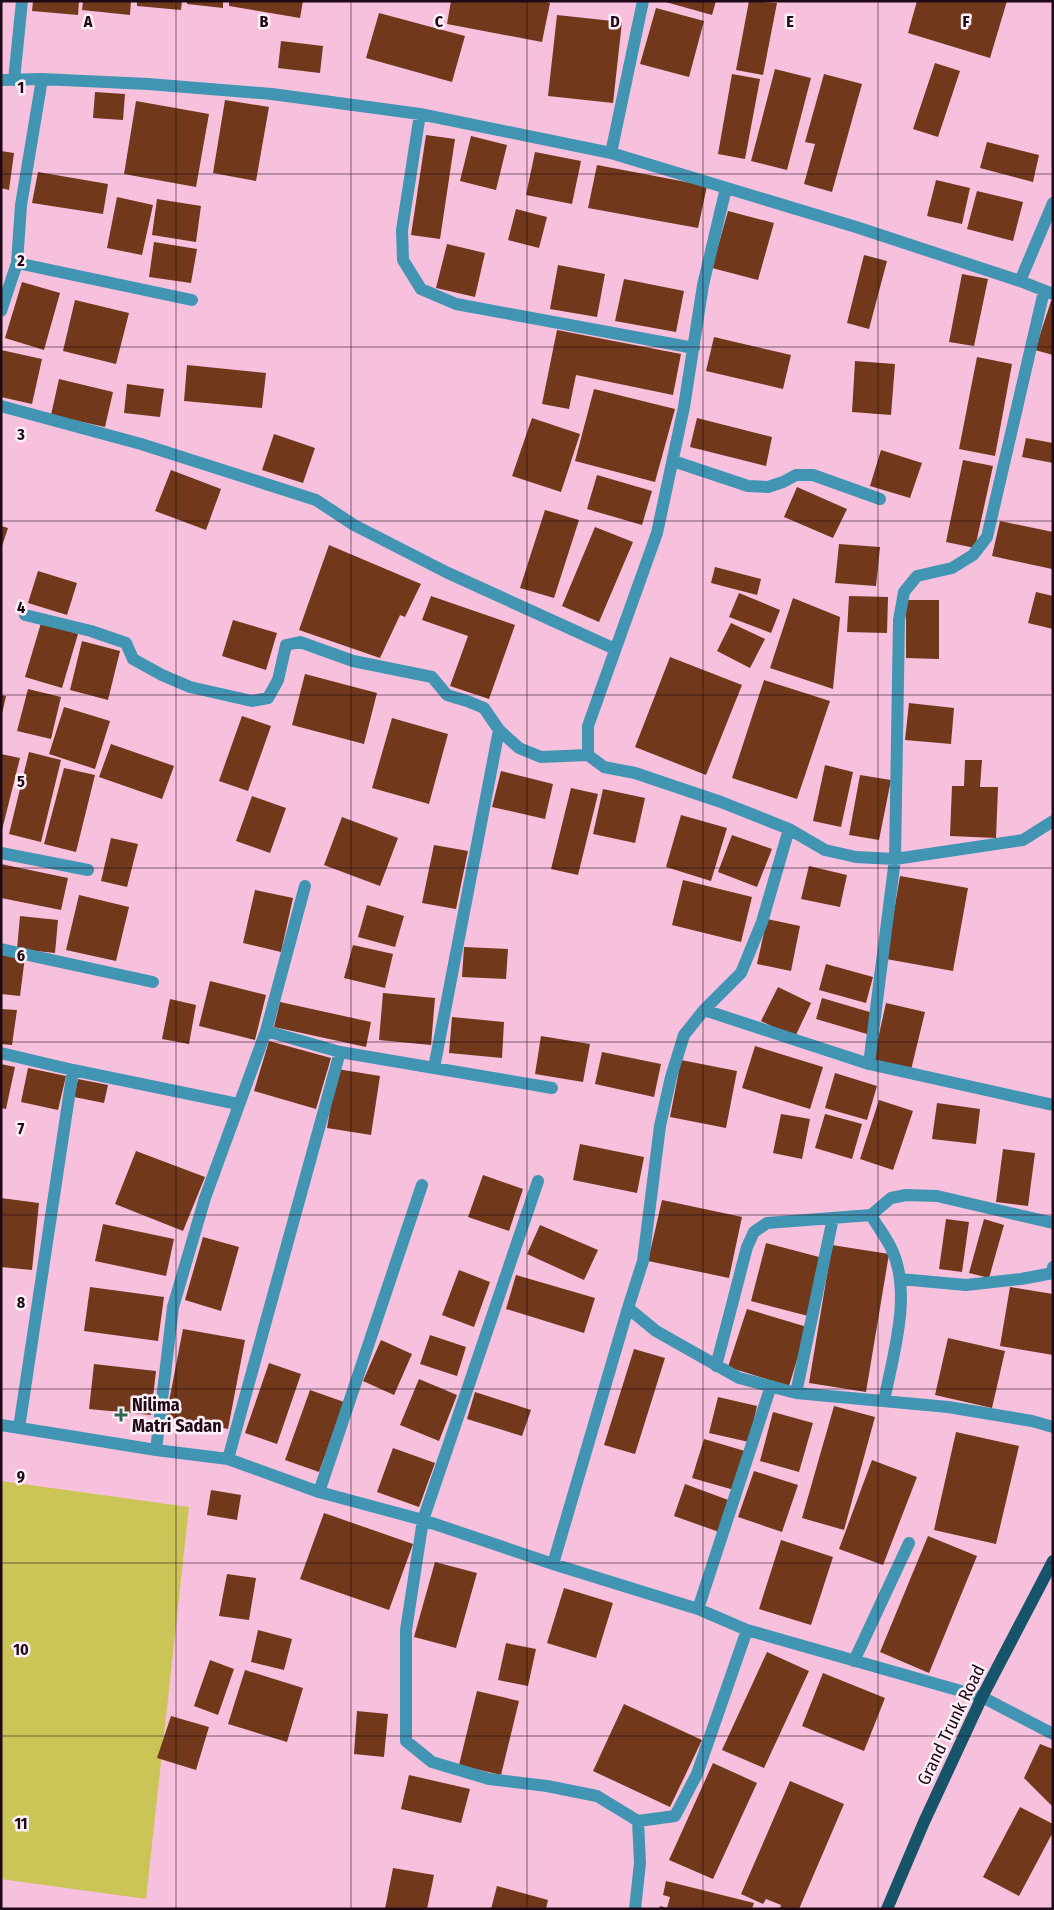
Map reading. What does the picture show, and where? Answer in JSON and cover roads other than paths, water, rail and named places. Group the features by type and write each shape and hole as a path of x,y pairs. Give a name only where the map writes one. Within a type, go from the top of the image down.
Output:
{"main road":[{"name":"Grand Trunk Road","path":"887,1909 924,1822 982,1697 1053,1561"}],"street":[{"path":"22,1 7,80 42,79 148,84 272,94 420,114 611,153 856,227 1048,292 987,537 973,555 952,568 917,576 904,592 899,620 895,859 869,1064"},
{"path":"611,153 642,1"},
{"path":"1,311 17,263 21,205 42,79"},
{"path":"420,114 402,230 403,260 421,290 456,304 694,348"},
{"path":"588,755 588,726 657,533 684,407 702,284 726,188"},
{"path":"1020,281 1053,203"},
{"path":"17,263 192,300"},
{"path":"1,406 141,444 316,500 354,525 448,574 615,649"},
{"path":"672,461 748,486 768,486 783,482 796,475 813,475 880,499"},
{"path":"25,615 91,631 126,643 133,659 162,675 190,687 252,701 268,698 278,680 286,644 300,642 353,661 432,677 447,695 484,708 499,730 519,748 541,757 588,755 604,766 635,773 721,802 788,830 825,850 856,857 895,859 1023,840 1053,821"},
{"path":"434,1068 499,730"},
{"path":"553,1564 643,1261 660,1126 671,1077 684,1035 704,1010 741,972 762,922 788,830"},
{"path":"1,854 88,870"},
{"path":"156,1450 173,1307 205,1198 266,1031 305,886"},
{"path":"1,949 153,982"},
{"path":"704,1010 869,1064 1053,1105"},
{"path":"266,1031 340,1052 552,1088"},
{"path":"228,1459 340,1052"},
{"path":"1,1053 238,1104"},
{"path":"19,1428 73,1070"},
{"path":"538,1181 422,1520 406,1630 406,1740 432,1762 490,1780 546,1786 597,1796 638,1821 675,1816 697,1774 747,1630"},
{"path":"319,1492 422,1185"},
{"path":"716,1366 747,1248 754,1232 767,1224 871,1215 891,1198 906,1195 937,1196 1053,1223"},
{"path":"871,1215 892,1249 900,1279 900,1325 884,1401"},
{"path":"796,1392 833,1218"},
{"path":"900,1279 966,1285 1022,1279 1052,1273 1053,1267"},
{"path":"628,1308 656,1332 739,1378 796,1392 948,1407 1032,1421 1053,1427"},
{"path":"698,1609 772,1386"},
{"path":"1,1425 156,1450 228,1459 319,1492 422,1520 553,1564 698,1609 747,1630 982,1697 1053,1734"},
{"path":"854,1661 909,1543"},
{"path":"635,1909 640,1863 638,1821"}],"place":[{"name":"Nilima Matri Sadan","path":"121,1415"}]}
